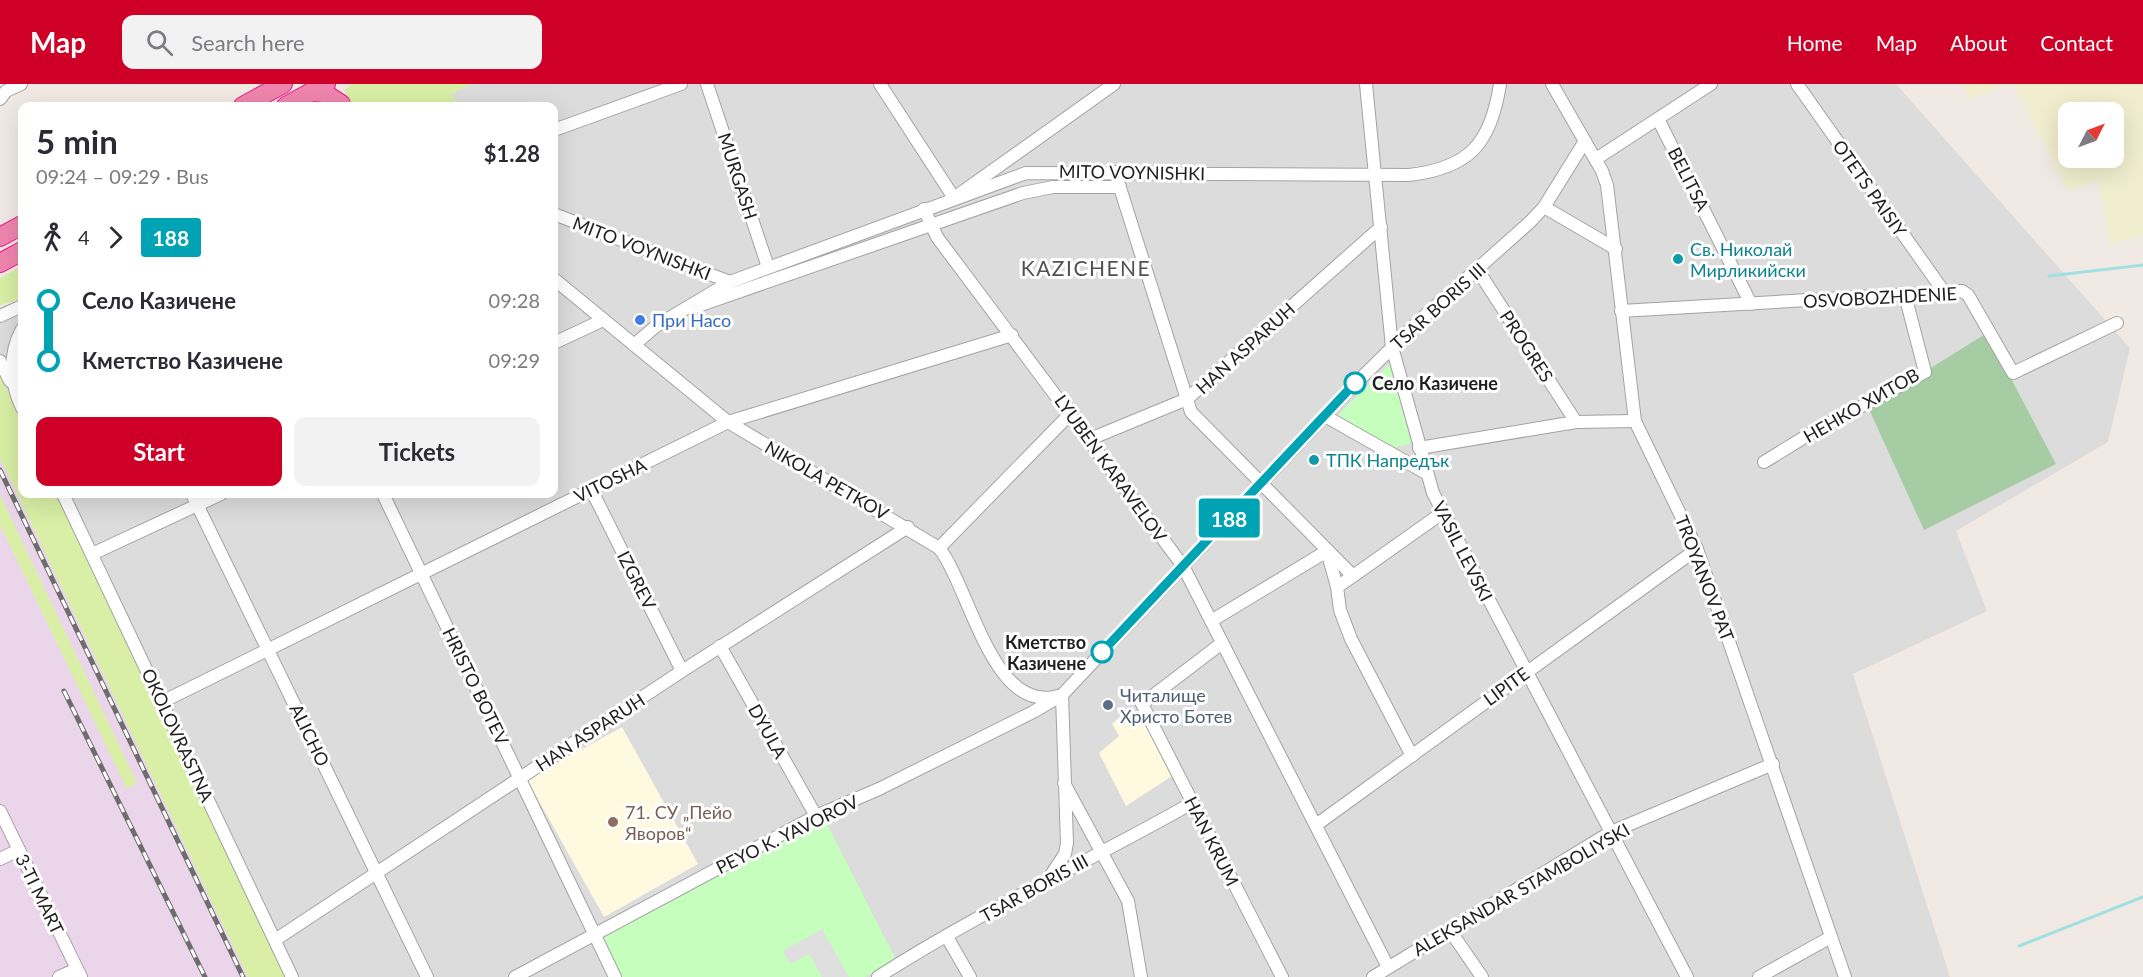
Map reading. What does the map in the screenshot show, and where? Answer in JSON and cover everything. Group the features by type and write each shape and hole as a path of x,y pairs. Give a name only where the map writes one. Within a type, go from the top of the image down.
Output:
{"highway":[{"path":"250,102 283,84"},
{"path":"340,84 343,102"},
{"path":"294,102 320,88 338,102"},
{"path":"0,237 18,227"},
{"path":"0,263 18,253"}],"street":[{"path":"0,99 6,91 21,84"},
{"path":"558,129 681,84"},
{"name":"MURGASH","path":"707,84 768,267"},
{"path":"880,84 954,198 1114,84"},
{"name":"VASIL LEVSKI","path":"1366,84 1392,346 1426,473 1442,513 1687,977"},
{"name":"MITO VOYNISHKI","path":"634,345 676,313 730,282 1026,173 1376,175 1431,172 1448,168 1476,148 1487,135 1493,119 1500,84"},
{"path":"1552,84 1585,141"},
{"path":"1596,159 1711,84"},
{"name":"OTETS PAISIY","path":"1797,84 1944,292"},
{"name":"BELITSA","path":"1658,119 1751,304"},
{"name":"TROYANOV PAT","path":"1585,141 1607,185 1635,422 1697,549 1845,977"},
{"name":"TSAR BORIS III","path":"1062,694 1392,346 1544,207 1585,141"},
{"path":"1115,172 1195,419 1262,483 1353,576"},
{"name":"MITO VOYNISHKI","path":"676,313 1039,188 1120,187"},
{"path":"1544,207 1616,249"},
{"name":"LYUBEN KARAVELOV","path":"924,209 931,226 1183,566 1388,967"},
{"name":"MITO VOYNISHKI","path":"558,216 730,282"},
{"name":"HAN ASPARUH","path":"1090,439 1187,399 1381,227"},
{"name":"PROGRES","path":"1477,269 1576,422"},
{"name":"NIKOLA PETKOV","path":"558,282 728,422 908,527 939,548 952,569 1005,676 1019,690 1035,697 1062,694"},
{"name":"OSVOBOZHDENIE","path":"1621,311 1966,292 2013,373 2116,322"},
{"name":"НЕНКО ХИТОВ","path":"1764,462 1808,435 1925,372 1905,295"},
{"path":"0,316 18,308"},
{"path":"558,341 603,320"},
{"name":"VITOSHA","path":"162,702 728,422 1012,335"},
{"path":"14,390 12,361 18,342"},
{"path":"0,361 18,399"},
{"path":"939,548 1071,413"},
{"path":"1325,416 1426,473"},
{"path":"1419,448 1576,422 1635,422"},
{"name":"IZGREV","path":"591,489 682,670"},
{"name":"OKOLOVRASTNA","path":"65,498 292,977"},
{"name":"HRISTO BOTEV","path":"385,498 615,977"},
{"path":"92,554 194,499"},
{"name":"ALICHO","path":"194,499 427,977"},
{"path":"1337,587 1442,513"},
{"name":"HAN ASPARUH","path":"275,940 682,670 908,527"},
{"name":"LIPITE","path":"1316,825 1697,549"},
{"path":"1327,550 1337,587 1340,610 1351,639 1412,756"},
{"path":"1211,621 1327,550"},
{"name":"HAN KRUM","path":"1222,643 1142,704 1282,977"},
{"name":"DYULA","path":"720,646 816,816"},
{"path":"1046,880 1065,854 1067,832 1062,694"},
{"name":"PEYO K. YAVOROV","path":"514,977 816,816 879,789 1033,712 1062,694"},
{"name":"ALEKSANDAR STAMBOLIYSKI","path":"1373,977 1611,832 1773,764"},
{"path":"1064,783 1128,902 1141,977"},
{"name":"TSAR BORIS III","path":"878,977 1046,880 1103,852 1192,802"},
{"name":"3-TI MART","path":"0,811 79,973"},
{"path":"0,859 19,850"},
{"path":"1449,929 1482,977"},
{"path":"947,937 970,977"},
{"path":"1759,977 1832,937"},
{"path":"59,977 79,973"}],"shaded area":[{"path":"471,84 1896,84 2130,348 2108,442 1956,531 1987,611 1853,674 1950,977 285,977 58,498 558,498 558,102 456,102 451,94"},
{"path":"1960,84 2009,84 1970,99"},
{"path":"2013,84 2143,84 2143,235 2110,245 2099,180 2068,191"},
{"path":"18,301 18,413 0,375 0,308"},
{"path":"0,458 248,977 0,977 0,525 127,788 137,783 0,495"},
{"path":"1141,712 1172,776 1126,806 1099,753 1119,736 1112,724 1124,713"},
{"name":"71. СУ „Пейо Яворов“","path":"622,727 698,864 604,917 527,780"},
{"path":"822,929 849,977 822,977 809,954 790,964 783,951"}],"green space":[{"path":"352,84 471,84 451,94 456,102 351,102 347,99 345,90"},
{"path":"18,268 18,300 0,305 0,278"},
{"path":"1987,333 2056,464 1924,530 1868,407"},
{"path":"1391,362 1411,444 1393,448 1337,416"},
{"path":"0,375 18,413 18,496 0,458"},
{"path":"0,495 137,783 127,789 0,525"},
{"path":"19,498 58,498 285,977 248,977"},
{"path":"825,820 896,960 865,977 620,977 600,938"}],"waterway":[{"path":"2049,276 2143,265"},
{"path":"2019,946 2143,897"}],"railway":[{"path":"0,470 243,977"},
{"path":"64,691 205,977"}],"bus line":[{"name":"188","path":"1102,652 1355,383"}],"place":[{"name":"Св. Николай Мирликийски","path":"1678,259"},
{"name":"При Насо","path":"640,320"},
{"name":"Село Казичене","path":"1355,383"},
{"name":"ТПК Напредък","path":"1314,460"},
{"name":"Кметство Казичене","path":"1102,652"},
{"name":"Читалище Христо Ботев","path":"1108,705"},
{"name":"71. СУ „Пейо Яворов“","path":"613,822"}],"district":[{"name":"KAZICHENE","path":"1086,267"}]}
